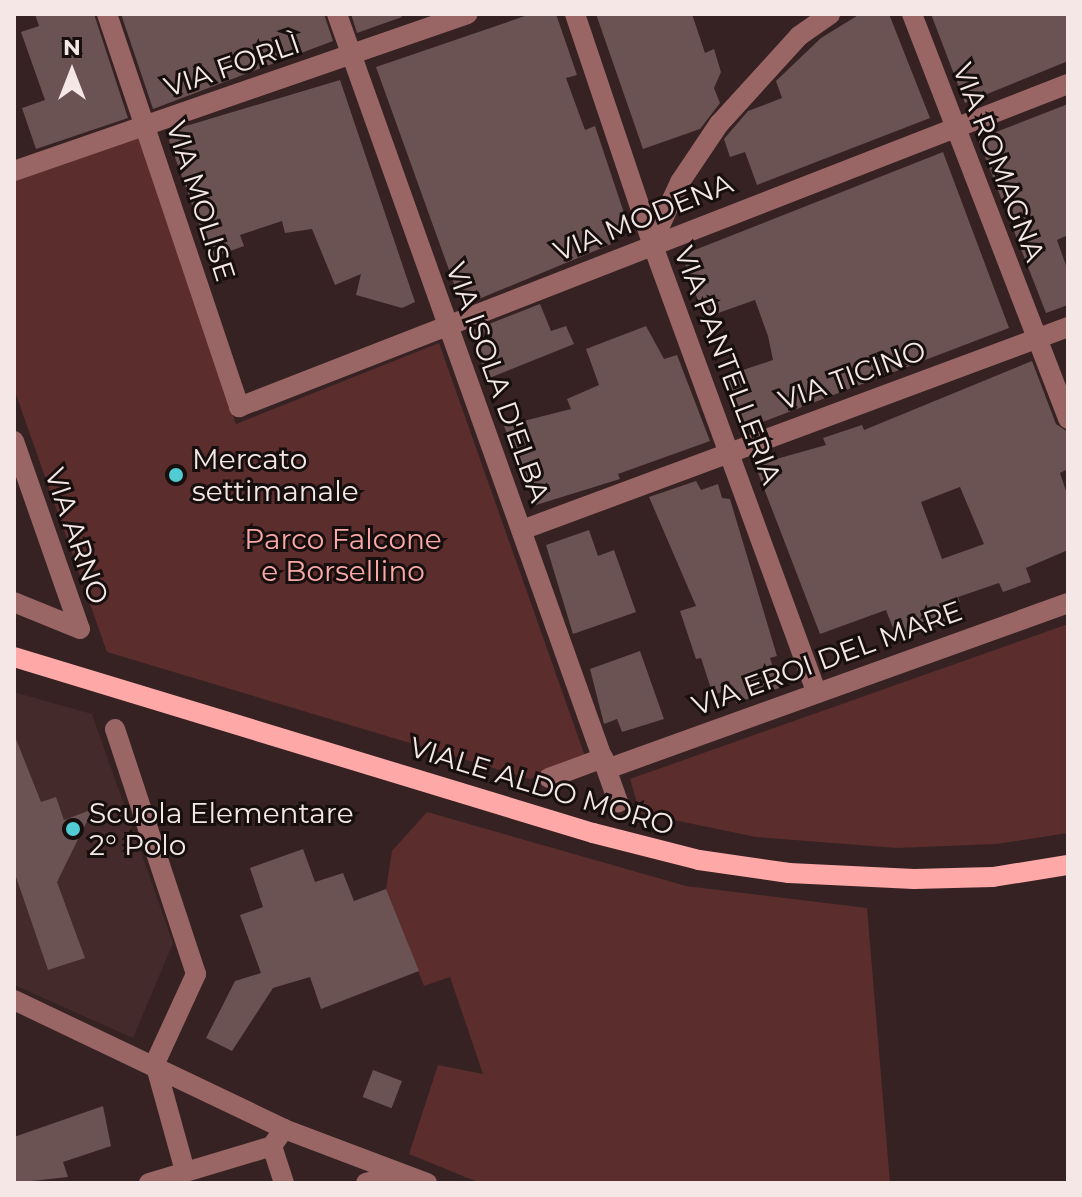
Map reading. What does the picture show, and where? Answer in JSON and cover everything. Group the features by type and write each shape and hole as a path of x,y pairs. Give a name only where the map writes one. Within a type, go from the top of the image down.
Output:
{"main road":[{"name":"VIALE ALDO MORO","path":"14,657 593,833 699,860 789,873 899,879 993,877 1068,865"}],"street":[{"name":"VIA MOLISE","path":"107,14 239,407"},
{"name":"VIA ISOLA D'ELBA","path":"337,14 618,802"},
{"name":"VIA FORLÌ","path":"14,171 468,14"},
{"name":"VIA PANTELLERIA","path":"575,14 652,243 731,449 816,690"},
{"path":"652,243 680,182 719,124 799,36 830,14"},
{"name":"VIA ROMAGNA","path":"912,14 1068,419"},
{"name":"VIA MODENA","path":"239,407 652,243 1068,84"},
{"name":"VIA TICINO","path":"522,530 731,449 1068,327"},
{"name":"VIA ARNO","path":"14,441 80,629 14,602"},
{"name":"VIA EROI DEL MARE","path":"549,778 605,763 1068,603"},
{"path":"115,729 196,974 155,1063 185,1171"},
{"path":"14,1000 155,1063 284,1129 401,1178 427,1183"},
{"path":"149,1183 272,1146 284,1129"},
{"path":"272,1146 284,1183"},
{"path":"366,1183 401,1178"}],"shaded area":[{"name":"Scuola Elementare 2° Polo","path":"14,692 92,714 173,943 133,1038 14,985"}],"green space":[{"name":"Parco Falcone e Borsellino","path":"138,136 236,424 439,343 586,759 530,779 107,652 14,389 14,180"},
{"path":"1068,624 1068,833 996,844 897,848 756,837 640,813 630,779"},
{"path":"427,812 686,886 867,908 890,1183 480,1183 409,1154 438,1065 483,1074 450,977 424,986 386,889 392,851"}],"building":[{"path":"35,14 94,14 128,118 36,149 22,108 45,100 21,32 39,26"},
{"path":"121,14 324,14 333,41 153,109"},
{"path":"351,14 401,14 402,17 357,33"},
{"path":"531,14 556,14 577,75 566,78 585,130 595,126 628,225 609,233 614,243 462,306 376,67"},
{"path":"596,14 692,14 705,53 714,49 721,72 714,88 720,103 700,129 643,149"},
{"path":"860,14 889,14 930,118 757,185 745,152 730,157 724,139 748,111 782,98 776,81 821,38"},
{"path":"931,14 1068,14 1068,61 965,103"},
{"path":"340,80 415,302 402,308 356,295 361,274 335,285 312,229 285,233 282,221 240,235 244,246 211,258 166,132"},
{"path":"1068,104 1068,235 1057,240 1068,271 1068,305 1046,313 978,139"},
{"path":"943,152 1009,328 744,429 725,376 773,360 768,336 755,300 704,318 682,255"},
{"path":"540,304 551,331 566,326 574,344 487,379 471,331"},
{"path":"646,326 664,359 677,355 710,441 618,474 620,479 536,505 504,426 571,409 567,399 599,385 586,349"},
{"path":"1032,361 1056,424 1068,432 1068,469 1060,473 1068,497 1068,550 1026,568 1031,582 1003,592 999,583 958,597 960,602 944,608 950,621 898,641 886,610 820,634 755,465 826,445 823,438 862,425 864,430","holes":["960,487 984,544 942,559 921,502"]},
{"path":"696,481 701,490 718,484 722,498 730,499 777,656 770,658 779,688 736,703 732,689 713,695 701,658 696,659 680,611 696,606 649,497"},
{"path":"589,530 598,556 614,550 636,612 573,634 546,545"},
{"path":"640,651 664,719 622,732 617,719 604,724 590,669"},
{"path":"14,734 41,802 56,797 64,820 93,809 57,882 85,958 48,970 14,871"},
{"path":"303,849 315,882 343,873 354,901 386,889 419,971 321,1009 310,977 273,988 232,1051 206,1038 235,981 261,973 240,915 263,907 250,868"},
{"path":"373,1070 402,1081 392,1108 363,1097"},
{"path":"103,1106 111,1146 63,1162 68,1177 14,1183 14,1137"}],"place":[{"name":"Mercato settimanale","path":"176,475"},
{"name":"Scuola Elementare 2° Polo","path":"73,829"}]}
